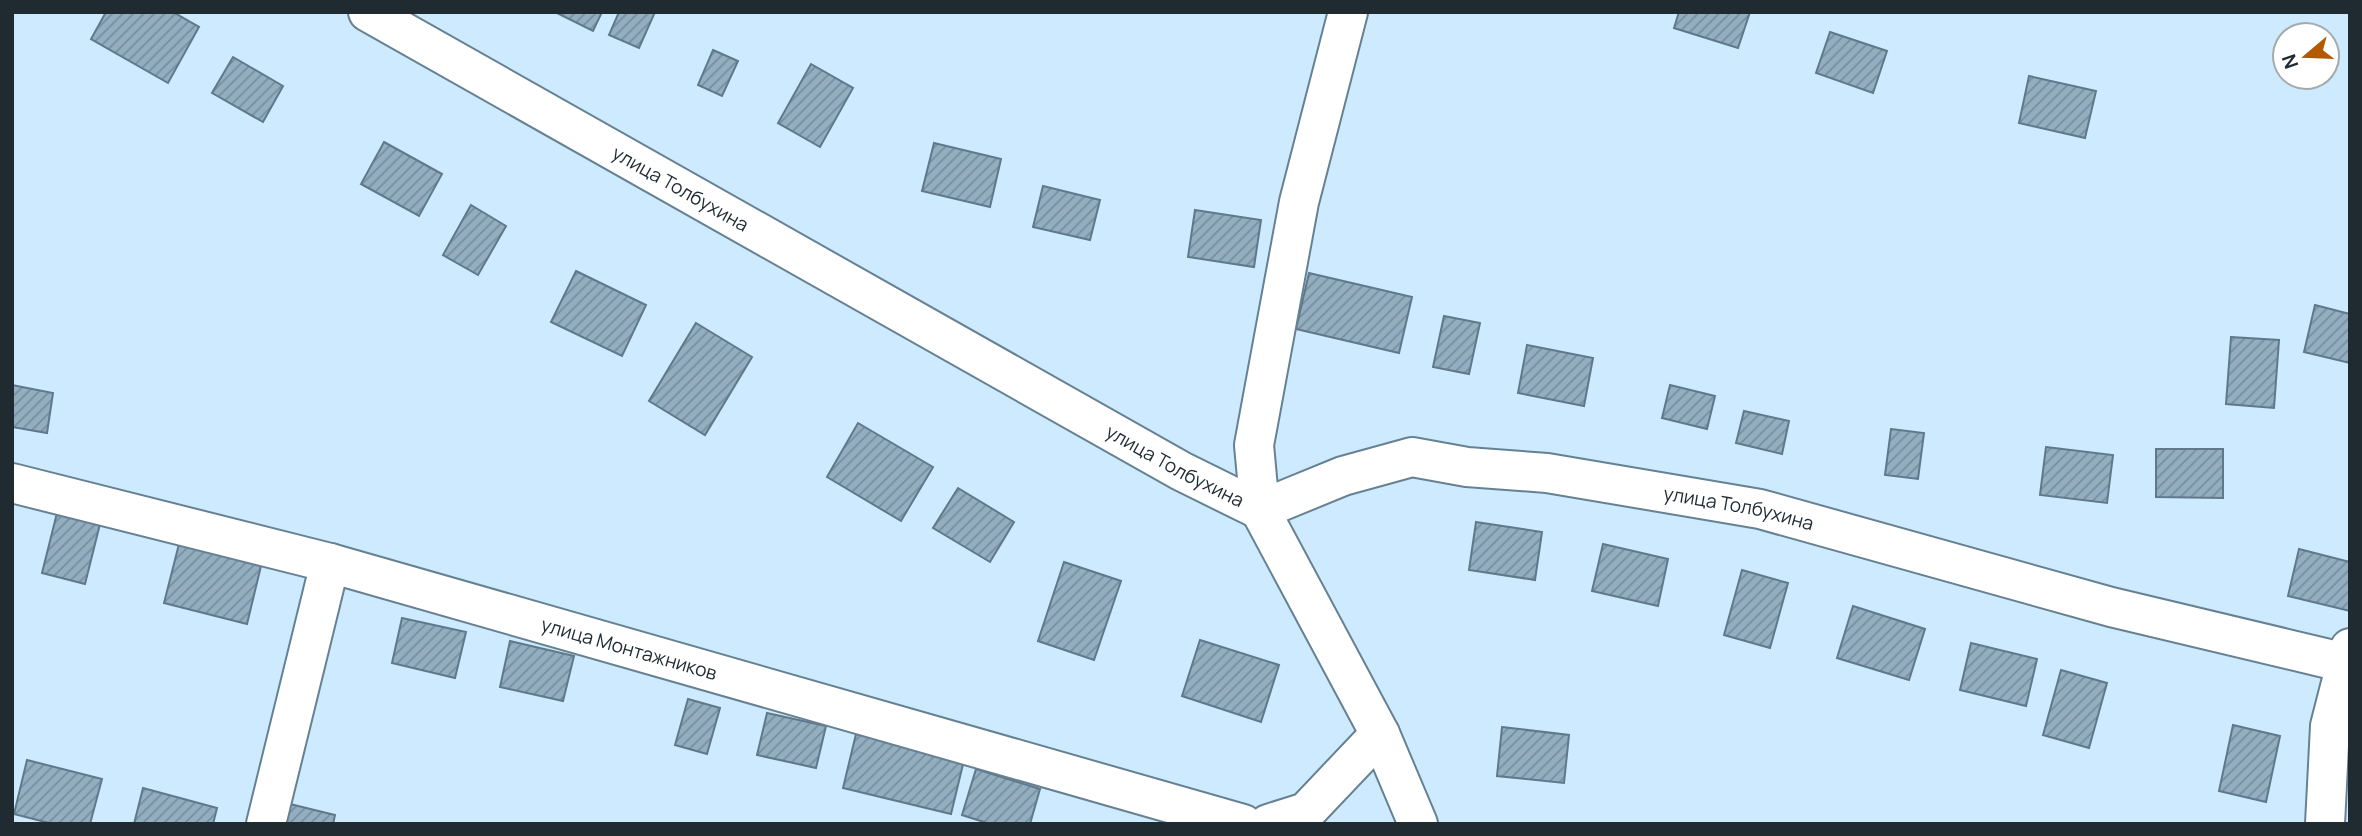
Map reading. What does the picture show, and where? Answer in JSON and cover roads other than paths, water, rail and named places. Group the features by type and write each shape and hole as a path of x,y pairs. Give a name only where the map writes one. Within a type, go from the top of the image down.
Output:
{"street":[{"name":"улица Толбухина","path":"368,12 1168,464 1260,510 1343,476 1412,457 1467,467 1547,473 1760,509 2111,607 2348,658"},
{"path":"1348,12 1299,202 1254,445 1260,510 1380,734 1418,824"},
{"name":"улица Монтажников","path":"12,483 330,563 1243,824"},
{"path":"266,824 330,563"},
{"path":"2325,824 2329,726 2348,658"},
{"path":"1268,824 1306,812 1380,734"}]}
